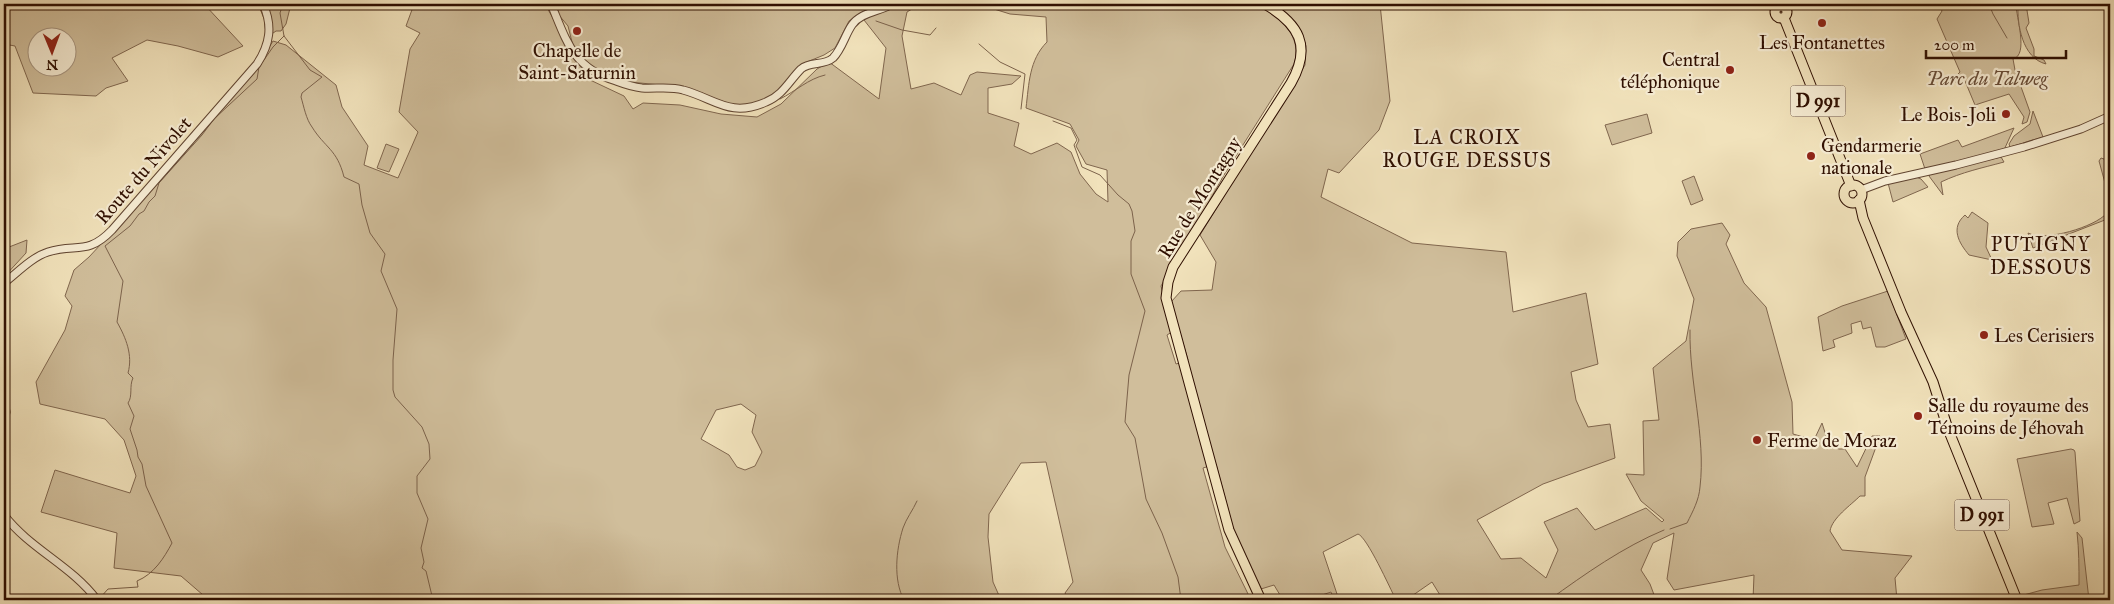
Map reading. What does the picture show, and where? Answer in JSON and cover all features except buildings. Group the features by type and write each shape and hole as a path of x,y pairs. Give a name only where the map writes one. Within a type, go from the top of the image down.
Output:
{"main road":[{"name":"Rue de Montagny","path":"1261,600 1229,530 1166,298 1168,282 1174,267 1291,83 1301,63 1302,46 1295,30 1282,16 1265,4"},
{"name":"D 991","path":"1780,5 1788,12 1784,18 1851,186"},
{"path":"1851,186 1858,186 1861,190 1862,196 1856,201 1848,200 1845,196 1846,190 1851,186"},
{"name":"D 991","path":"1856,201 1901,312 1909,340 1937,397 1948,429"},
{"name":"D 991","path":"1923,367 1928,384 2017,600"},
{"path":"1928,384 1931,385 1937,397"}],"street":[{"name":"Route du Nivolet","path":"4,283 43,254 57,250 86,248 93,246 107,236 257,64 265,49 270,32 268,17 263,4"},
{"path":"551,4 574,54 597,74 631,86 682,89 729,108 738,109 756,106 778,96 802,69 808,66 823,64 832,58 838,52 853,24 861,17 892,4"},
{"path":"1861,190 1885,181 2024,147 2081,129 2110,116"},
{"path":"4,406 6,412 4,421"},
{"path":"4,515 23,535 76,577 97,600"}],"green space":[{"path":"4,4 204,4 243,46 218,57 147,40 112,58 128,81 106,88 96,96 33,93 15,46 4,44"},
{"path":"258,4 291,4 286,24 281,31 276,31 266,38 265,21"},
{"path":"400,4 546,4 588,79 624,96 633,109 643,103 680,105 721,114 757,117 781,104 817,69 829,62 879,99 886,48 864,20 894,4 920,4 907,12 902,36 911,89 934,83 961,95 970,75 977,72 1021,76 1012,84 988,88 988,113 1019,123 1014,146 1031,154 1057,143 1071,152 1080,174 1096,194 1108,202 1107,170 1086,164 1076,146 1079,140 1070,124 1026,108 1033,64 1047,42 1046,17 1010,14 978,4 1259,4 1275,15 1288,29 1295,45 1294,64 1224,175 1161,286 1172,332 1167,335 1176,364 1188,360 1171,302 1181,291 1212,290 1216,262 1200,235 1305,65 1306,46 1304,40 1270,4 1380,4 1390,101 1379,130 1339,173 1328,169 1321,197 1412,243 1506,252 1513,312 1586,293 1598,364 1571,372 1576,400 1588,427 1610,424 1615,458 1543,484 1477,520 1501,559 1521,558 1546,578 1558,550 1544,522 1577,508 1595,530 1646,508 1662,522 1664,520 1641,501 1626,474 1644,475 1643,421 1659,420 1653,368 1686,341 1694,299 1677,256 1678,242 1691,229 1722,223 1730,235 1726,244 1744,283 1766,307 1792,402 1793,434 1814,440 1822,423 1829,445 1845,449 1857,467 1872,436 1880,436 1865,477 1865,496 1860,496 1842,512 1834,521 1830,531 1842,550 1912,556 1895,578 1897,600 1753,600 1754,575 1674,590 1667,579 1674,533 1653,543 1641,570 1650,584 1656,600 1443,600 1432,582 1406,600 1396,600 1367,544 1358,534 1323,552 1339,600 1334,600 1331,592 1307,600 1283,600 1274,585 1261,589 1236,539 1216,464 1203,468 1225,547 1251,600 1068,600 1065,593 1073,582 1046,462 1021,463 989,514 988,537 993,582 1001,600 206,600 203,595 181,576 114,568 117,533 41,512 55,470 130,493 136,476 124,440 105,419 40,404 36,382 65,330 72,306 65,296 74,270 89,257 176,163 254,71 273,41 286,45 336,85 342,107 368,146 364,165 398,178 418,132 399,112 410,49 420,33 406,26 413,7","holes":["741,404 756,415 752,432 762,452 755,466 745,470 737,467 729,455 701,439 716,410"]},
{"path":"552,4 880,4 860,13 849,21 835,48 802,64 786,84 770,97 750,106 733,105 681,87 630,82 597,70 582,58 573,46 568,26 553,8"},
{"name":"Parc du Talweg","path":"1939,4 2016,4 2021,43 2018,56 2013,59 2030,112 2027,122 2022,124 2024,117 2009,94 1975,105 1965,81 1959,86 1953,79 1960,72 1937,19 1942,11"},
{"path":"2018,4 2026,4 2029,23 2026,28 2034,49 2034,56 2044,60 2046,64 2038,61 2026,48 2020,30"},
{"path":"2033,111 2043,137 2010,147 2009,144 2014,136 2030,124"},
{"path":"1647,114 1652,133 1612,145 1605,125"},
{"path":"2014,128 2004,150 1925,169 1920,154 1958,140 1962,147"},
{"path":"386,144 399,149 389,172 377,168"},
{"path":"2001,157 2004,162 1964,173 1941,182 1943,195 1929,176 1931,173"},
{"path":"2101,158 2104,159 2109,173 2110,218 2033,248 2028,233 2046,236 2069,232 2092,223 2107,213 2109,206 2108,194 2099,161"},
{"path":"1694,176 1703,200 1691,205 1682,181"},
{"path":"1916,177 1921,179 1928,187 1893,202 1888,183"},
{"path":"1972,212 1988,223 1986,247 1992,260 1969,255 1959,240 1957,230 1960,220 1965,215 1968,218"},
{"path":"27,240 26,253 4,277 4,249"},
{"path":"1888,291 1906,339 1885,347 1876,347 1871,327 1863,329 1861,321 1851,324 1852,333 1833,340 1835,347 1823,351 1818,317 1842,306"},
{"path":"2071,449 2075,452 2080,521 2074,524 2067,498 2048,503 2054,524 2032,527 2017,459"},
{"path":"2077,532 2082,538 2089,600 2022,600 2020,596 2042,590 2079,585"}],"waterway":[{"path":"283,4 280,13 284,36 310,70 322,77 302,93 301,97 305,113 317,134 338,160 344,177 359,184 362,205 370,233 385,254 381,271 397,309 393,390 395,397 422,427 429,444 430,459 417,476 417,493 428,519 421,548 424,562 422,568 426,571 433,600"},
{"path":"1989,4 2007,38"},
{"path":"876,21 902,30 930,35 936,28"},
{"path":"100,598 108,589 138,587 137,581 153,570 162,560 172,543 146,486 142,464 138,457 130,429 134,416 128,403 133,378 128,373 130,360 128,347 117,322 123,281 105,246 130,226 139,214 144,211 155,196 159,183 214,119 257,79 259,67 273,47 284,36"},
{"path":"979,44 1000,62 1025,74 1021,109"},
{"path":"780,99 808,82 825,75"},
{"path":"1053,121 1071,128 1077,140 1074,145 1082,167 1100,175 1129,204 1132,211 1135,231 1131,241 1131,274 1145,311 1129,375 1125,422 1135,438 1146,499 1162,533 1178,577 1181,600"},
{"path":"1670,529 1687,523 1697,501 1700,487 1701,448 1690,350 1690,330"},
{"path":"904,600 898,583 897,555 903,528 917,501"},
{"path":"1549,600 1619,553 1664,530"},
{"path":"6,599 25,600"}],"place":[{"name":"Les Fontanettes","path":"1822,23"},
{"name":"Chapelle de Saint-Saturnin","path":"577,31"},
{"name":"Central téléphonique","path":"1730,70"},
{"name":"Le Bois-Joli","path":"2006,114"},
{"name":"Gendarmerie nationale","path":"1811,156"},
{"name":"Les Cerisiers","path":"1984,335"},
{"name":"Salle du royaume des Témoins de Jéhovah","path":"1918,416"},
{"name":"Ferme de Moraz","path":"1757,440"}],"district":[{"name":"LA CROIX ROUGE DESSUS","path":"1467,148"},
{"name":"PUTIGNY DESSOUS","path":"2041,256"}]}
